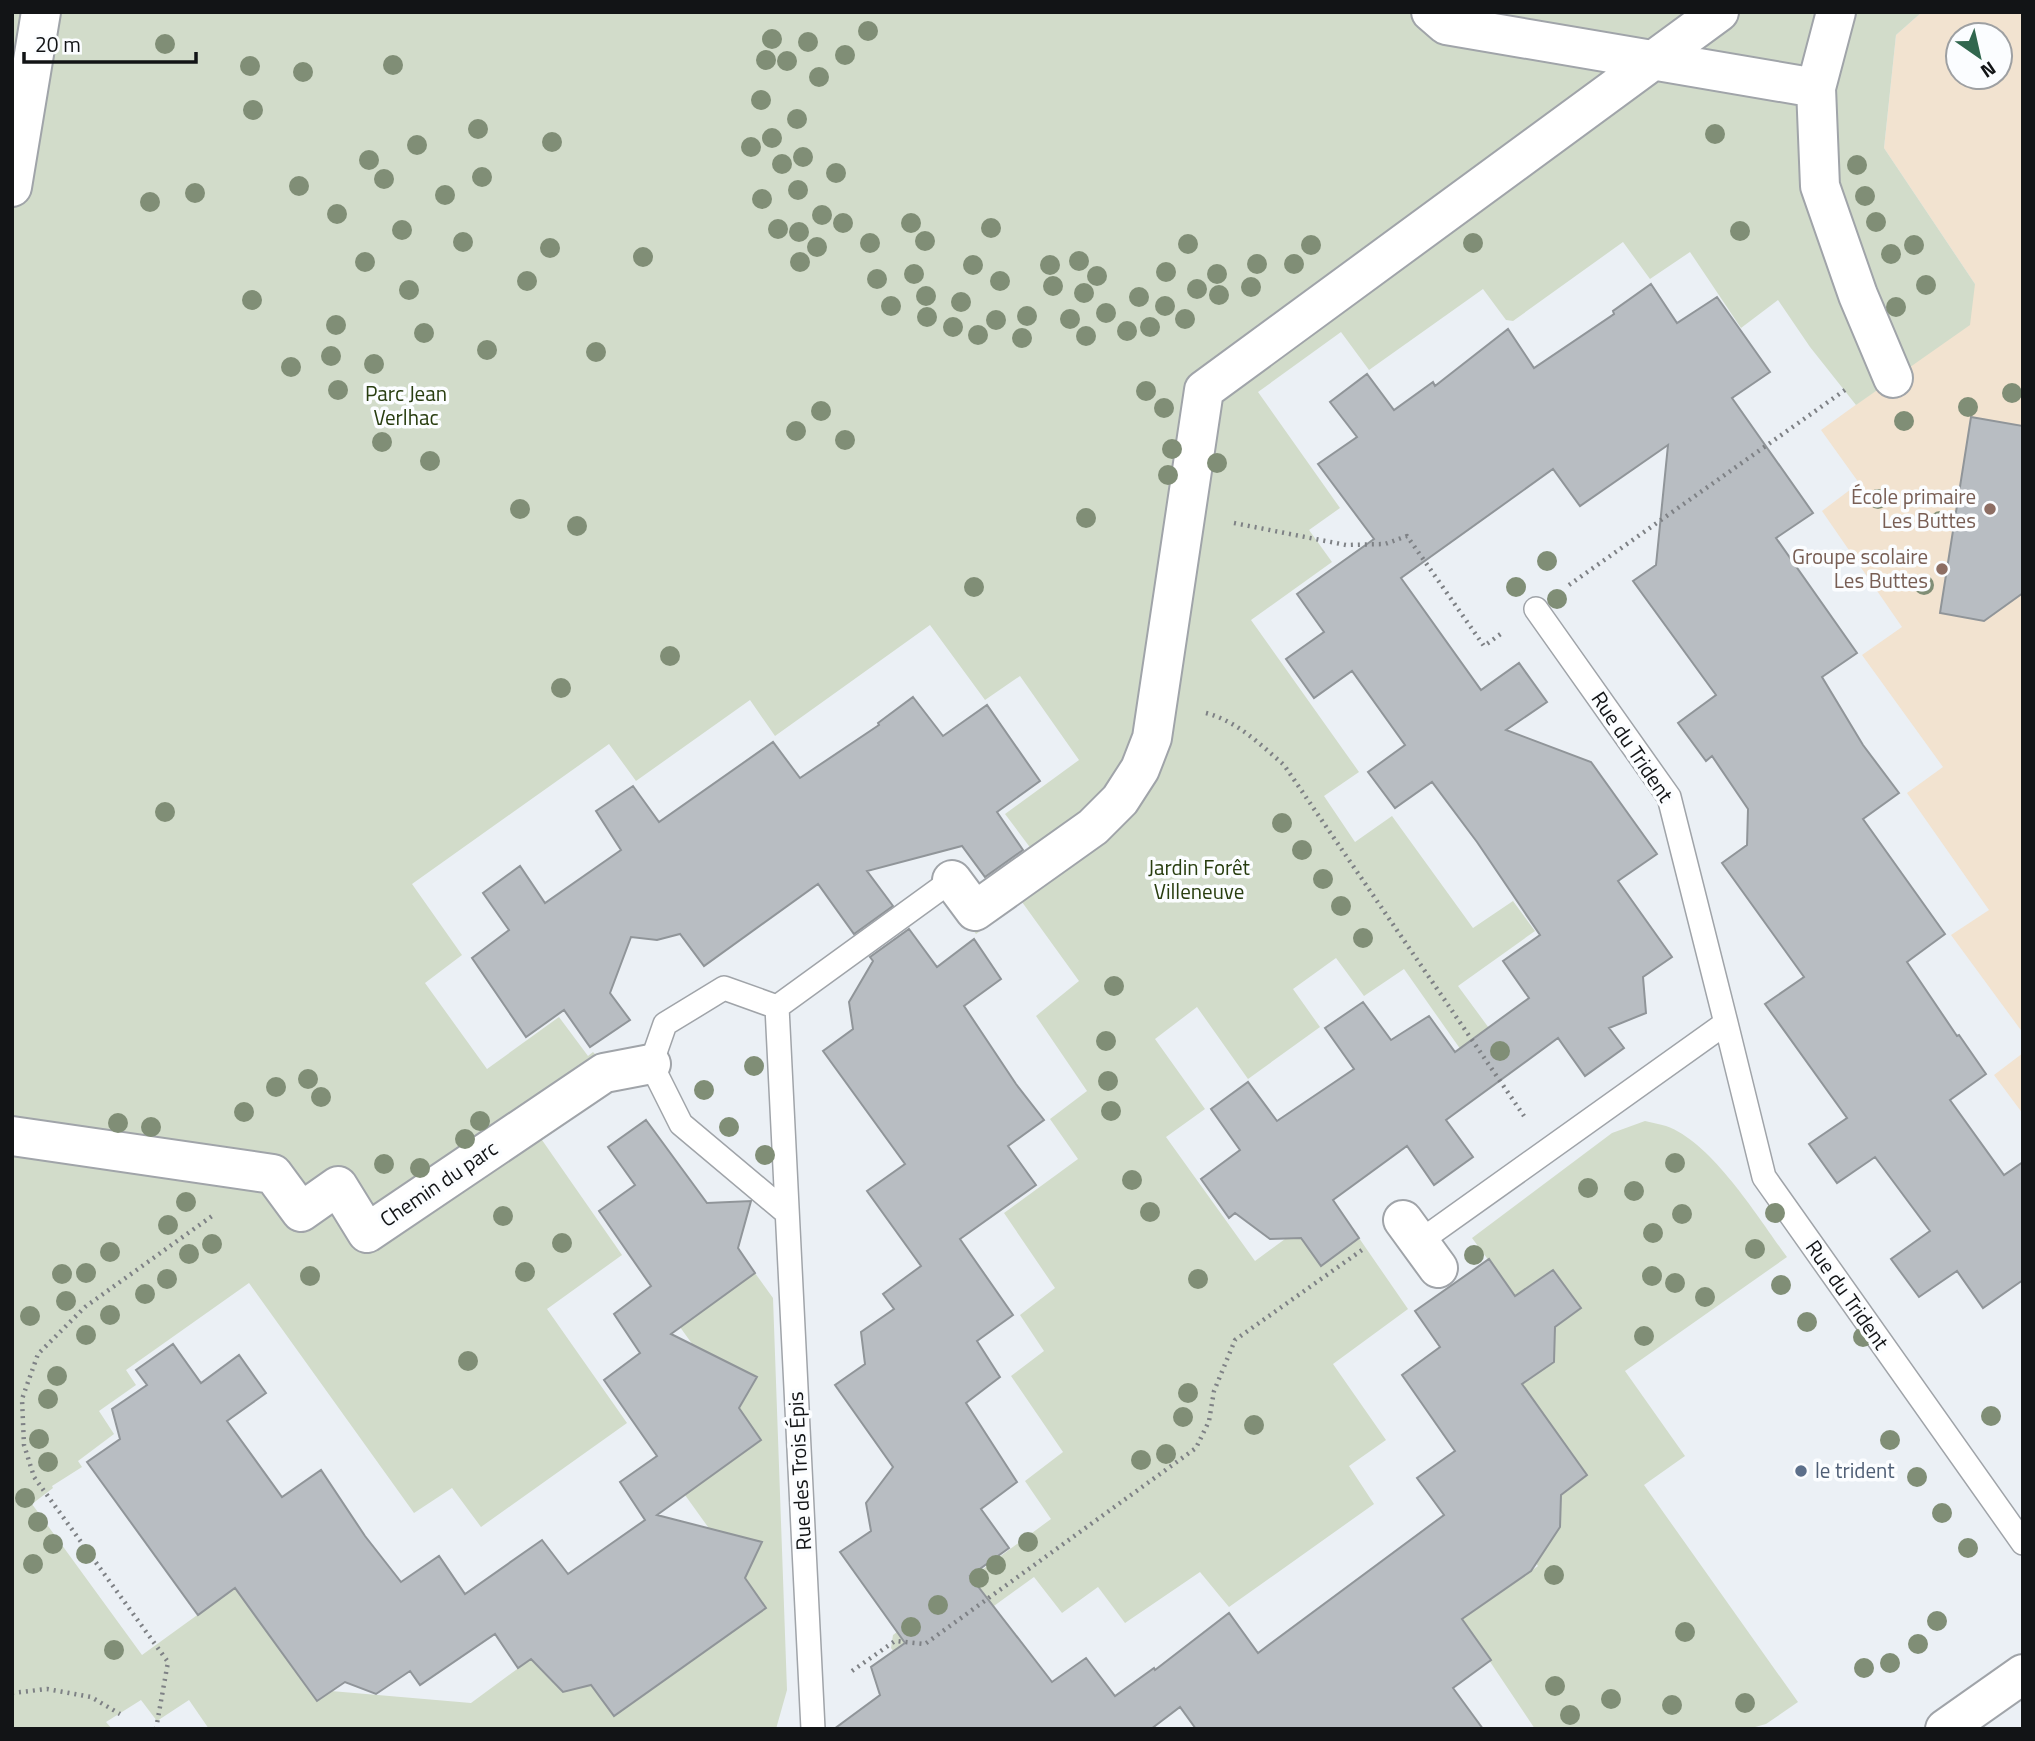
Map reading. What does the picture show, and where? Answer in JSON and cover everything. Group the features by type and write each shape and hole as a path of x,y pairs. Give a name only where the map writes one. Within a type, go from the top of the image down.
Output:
{"street":[{"path":"12,187 41,12"},
{"path":"1431,12 1446,25 1816,88"},
{"path":"952,880 975,911 1093,827 1120,800 1140,769 1152,738 1204,390 1719,12"},
{"path":"1836,12 1816,88 1820,186 1858,295 1889,370"},
{"name":"Chemin du parc","path":"273,1174 300,1212 338,1186 367,1233 604,1073 651,1064"},
{"path":"12,1136 273,1174"},
{"path":"1945,1729 2023,1674"}],"lane":[{"name":"Rue du Trident","path":"1536,609 1670,797 1764,1177 2023,1543"},
{"path":"787,1213 681,1124 651,1064 665,1024 724,988 777,1007 952,880"},
{"name":"Rue des Trois Épis","path":"777,1007 813,1729"},
{"path":"1420,1243 1726,1023"}],"path":[{"path":"1186,514 1346,545 1385,544 1407,536 1484,646 1889,370"},
{"path":"1158,700 1217,716 1251,736 1284,765 1548,1150"},
{"path":"156,1729 169,1662 34,1477 24,1445 22,1399 38,1354 85,1307 273,1174"},
{"path":"812,1700 895,1641 925,1643 1196,1448 1209,1421 1214,1391 1235,1340 1420,1243"},
{"path":"12,1693 47,1689 91,1697 120,1714"}],"shaded area":[{"name":"Groupe scolaire Les Buttes","path":"1922,12 2023,12 2023,1033 1951,935 1989,910 1907,793 1943,767 1862,655 1902,627 1822,511 1859,483 1821,430 1893,378 1975,284 1884,148 1896,35"},
{"path":"2023,1053 2023,1114 1994,1075"}],"green space":[{"name":"Parc Jean Verlhac","path":"12,12 1922,12 1896,35 1884,148 1975,284 1970,325 1856,405 1810,347 1778,300 1741,328 1690,252 1650,279 1623,242 1513,321 1506,320 1483,289 1369,370 1341,332 1258,392 1340,508 1309,530 1332,562 1251,620 1359,772 1324,796 1355,842 1392,816 1473,928 1513,901 1535,931 1458,986 1497,1039 1487,1087 1404,969 1364,996 1336,958 1293,989 1320,1027 1248,1079 1197,1007 1155,1039 1205,1109 1166,1137 1255,1261 1296,1231 1321,1266 1359,1238 1408,1309 1333,1364 1386,1440 1349,1466 1374,1504 1229,1607 1200,1572 1125,1623 1098,1587 1062,1613 1034,1577 907,1669 891,1648 893,1635 1051,1519 1025,1481 1063,1452 1011,1376 1044,1351 1020,1315 1055,1288 1004,1213 1078,1159 1050,1119 1087,1091 1036,1016 1079,981 1022,902 976,934 951,902 981,882 984,886 1032,850 1005,814 1079,760 1020,676 985,700 930,625 775,736 750,700 636,781 609,744 412,884 462,955 425,983 487,1069 559,1017 588,1056 593,1052 618,1085 542,1140 622,1255 547,1309 627,1423 481,1527 452,1488 414,1513 249,1283 126,1370 136,1385 99,1411 114,1434 78,1461 82,1467 52,1486 53,1488 32,1504 142,1655 236,1587 317,1701 331,1691 471,1703 558,1639 614,1716 689,1662 731,1559 685,1495 761,1440 680,1327 755,1273 773,1298 787,1690 776,1729 209,1729 189,1700 157,1721 141,1700 106,1722 112,1729 12,1729"},
{"path":"1645,1121 1666,1126 1683,1135 1717,1164 1749,1203 1787,1257 1625,1371 1685,1456 1644,1485 1798,1702 1766,1724 1748,1729 1535,1729 1436,1581 1499,1594 1538,1566 1511,1530 1506,1362 1581,1308 1553,1270 1515,1296 1472,1238 1612,1133"}],"building":[{"path":"1651,284 1677,323 1717,297 1770,372 1732,398 1813,513 1776,538 1857,653 1822,677 1863,745 1899,793 1863,819 1945,934 1907,962 1986,1074 1950,1100 2004,1175 2023,1162 2023,1280 1983,1308 1957,1271 1919,1297 1891,1259 1930,1231 1875,1157 1837,1183 1809,1144 1847,1118 1765,1004 1804,977 1722,863 1747,845 1748,809 1712,756 1706,761 1678,723 1716,695 1633,581 1656,565 1668,445 1580,506 1553,469 1401,578 1481,690 1519,663 1547,702 1506,730 1591,762 1657,854 1618,881 1672,957 1643,977 1646,1013 1609,1028 1624,1048 1585,1076 1558,1038 1446,1120 1473,1157 1434,1185 1407,1146 1333,1200 1359,1238 1321,1266 1301,1238 1270,1239 1235,1213 1229,1218 1201,1179 1240,1150 1211,1109 1248,1082 1277,1121 1354,1069 1325,1028 1363,1002 1391,1040 1429,1016 1455,1052 1529,998 1503,961 1540,935 1477,842 1432,782 1395,808 1368,772 1405,745 1352,671 1314,698 1286,659 1324,632 1297,594 1374,539 1318,464 1357,437 1330,402 1367,374 1394,410 1433,382 1435,386 1508,329 1534,368 1614,314 1613,311"},
{"name":"École primaire Les Buttes","path":"1971,417 2023,426 2023,593 1984,621 1940,613"},
{"path":"913,697 943,736 987,705 1040,781 997,812 1023,850 985,877 962,846 867,871 893,906 854,934 818,884 704,966 680,934 657,940 631,937 610,993 630,1020 590,1047 564,1010 526,1037 472,958 509,930 483,893 520,866 545,903 621,850 596,811 633,786 659,822 773,742 800,778 879,725 878,723"},
{"path":"909,929 937,967 974,939 1001,979 964,1006 1016,1084 1044,1120 1008,1146 1036,1185 960,1239 1013,1315 977,1341 1000,1377 966,1403 1017,1482 981,1509 1009,1548 970,1576 1052,1682 1086,1658 1115,1696 1154,1668 1155,1670 1229,1613 1258,1653 1444,1515 1417,1478 1455,1451 1402,1375 1440,1347 1415,1311 1489,1259 1515,1296 1553,1270 1581,1308 1555,1327 1554,1362 1522,1384 1587,1475 1561,1495 1560,1527 1531,1571 1462,1619 1491,1660 1453,1688 1483,1729 1196,1729 1180,1707 1151,1729 834,1729 880,1695 871,1667 905,1643 840,1552 871,1531 866,1503 893,1467 835,1385 865,1364 861,1332 894,1309 883,1294 921,1266 867,1191 905,1164 823,1051 853,1029 849,1002 873,961 870,957"},
{"path":"646,1120 707,1203 751,1201 738,1248 755,1273 671,1334 757,1377 739,1408 761,1440 657,1515 762,1542 745,1578 766,1608 614,1716 591,1685 563,1692 531,1659 518,1668 495,1634 420,1685 410,1671 376,1694 345,1682 317,1701 235,1588 198,1615 87,1462 120,1439 112,1409 147,1385 136,1370 173,1344 201,1383 239,1355 266,1393 227,1421 282,1497 321,1470 365,1536 401,1582 439,1556 465,1594 542,1540 568,1574 645,1520 620,1482 657,1456 604,1380 640,1353 614,1314 651,1286 599,1211 635,1185 608,1147"}],"place":[{"name":"École primaire Les Buttes","path":"1990,509"},
{"name":"Groupe scolaire Les Buttes","path":"1942,569"},
{"name":"le trident","path":"1801,1471"}],"park label":[{"name":"Jardin Forêt Villeneuve","path":"1199,880"}]}
